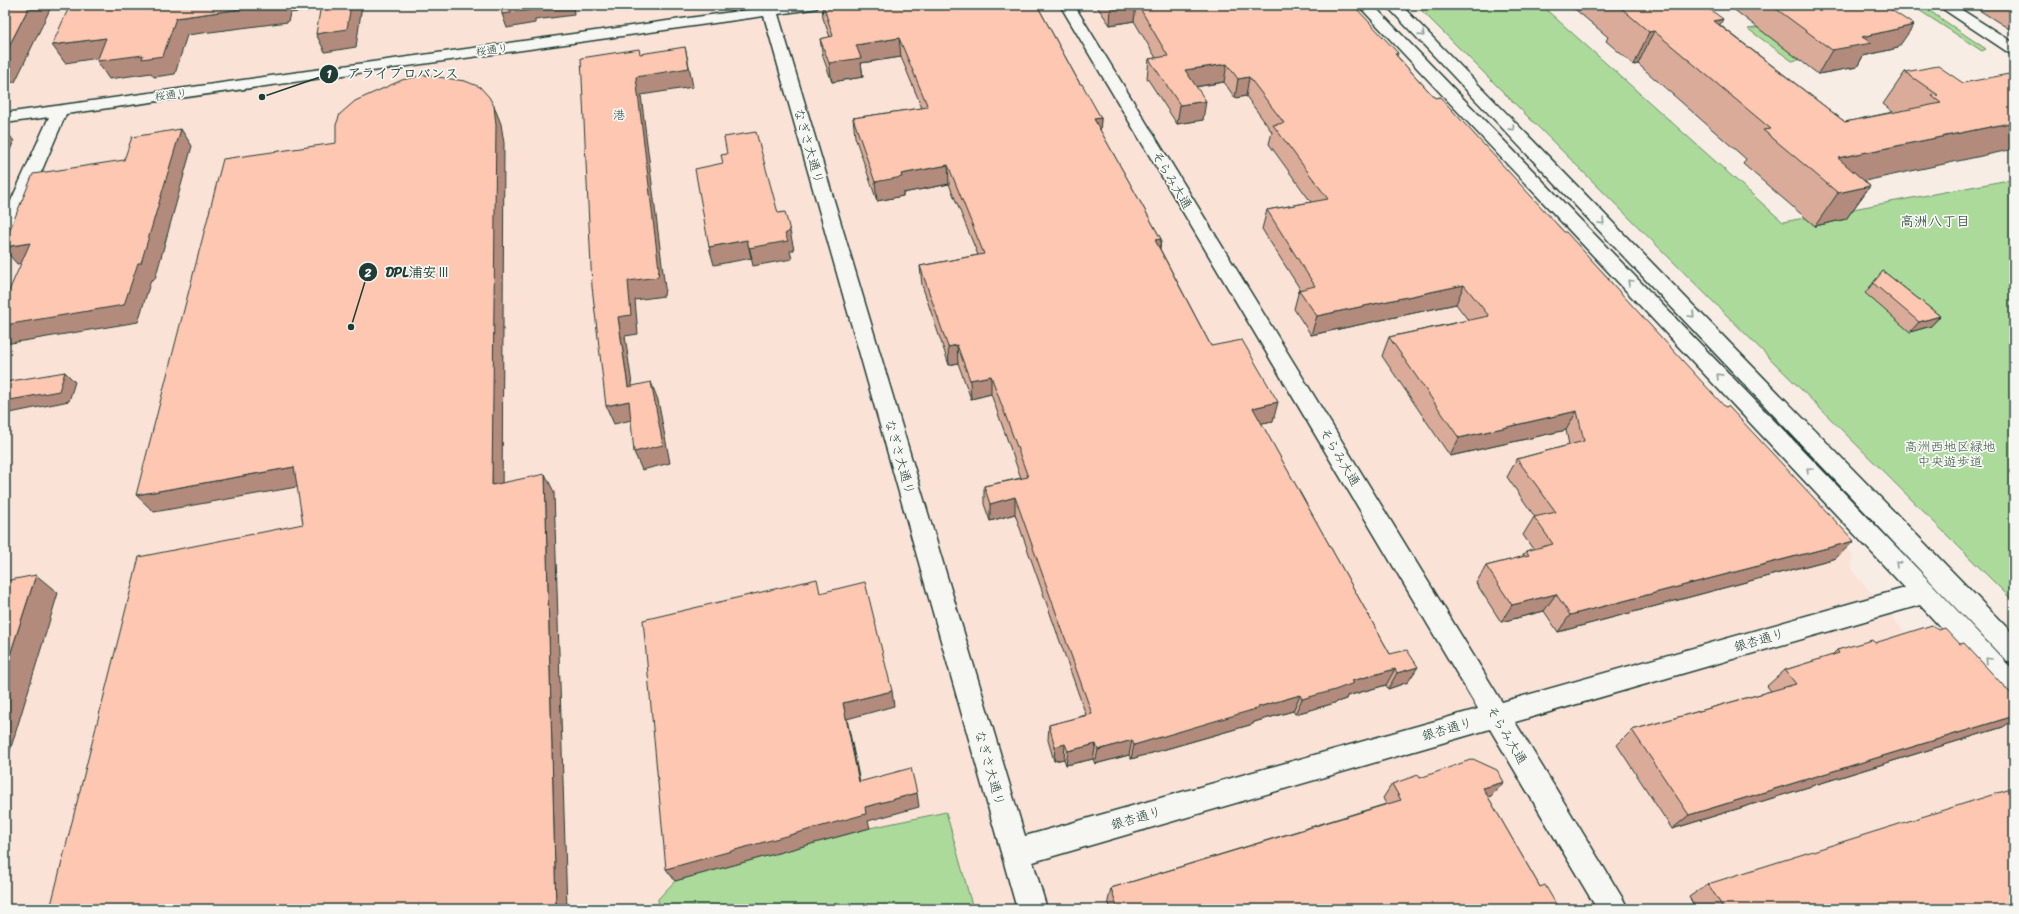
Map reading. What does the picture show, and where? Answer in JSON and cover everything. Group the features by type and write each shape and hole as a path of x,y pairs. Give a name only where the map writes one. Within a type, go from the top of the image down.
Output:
{"street":[{"name":"桜通り","path":"5,118 768,8 812,5"},
{"name":"そらみ大通","path":"1067,5 1495,715 1614,909"},
{"path":"1365,5 1925,592 2014,689"},
{"path":"1944,5 2014,50"},
{"path":"1393,6 2014,652"},
{"name":"なぎさ大通り","path":"768,8 1032,909"},
{"path":"5,235 60,110"},
{"name":"銀杏通り","path":"1015,853 1925,592"}],"shaded area":[{"path":"5,5 1342,5 1375,35 1853,555 1851,569 1911,639 1938,649 2014,732 2014,909 5,909"}],"green space":[{"name":"高洲西地区緑地 中央遊歩道","path":"1416,5 1541,5 1783,222 2014,179 2014,602"},
{"path":"1911,5 1921,5 1986,49 1982,51"},
{"path":"1768,26 1810,58 1792,61 1748,29"},
{"path":"946,812 973,909 659,909 658,899 675,881 870,828"}],"building":[{"path":"5,5 30,5 5,54"},
{"path":"70,5 270,5 176,18 163,56 142,59 143,55 97,61 106,38 52,45"},
{"path":"321,5 351,5 347,29 316,34"},
{"path":"501,5 547,5 531,7 531,10 502,14"},
{"path":"823,5 1037,5 1080,84 1082,84 1101,118 1094,119 1161,239 1155,240 1211,346 1242,340 1278,402 1253,408 1390,654 1407,650 1418,667 1397,673 1395,669 1352,681 1354,683 1302,699 1300,695 1134,745 1132,740 1098,750 1096,744 1068,751 1065,744 1055,747 1049,725 1092,714 1015,497 990,504 984,486 1028,477 991,376 970,380 957,345 948,347 920,266 984,254 948,165 901,174 902,177 875,182 853,118 928,107 899,38 856,45 861,58 829,63 820,39 833,36"},
{"path":"1138,5 1346,5 1349,9 1356,8 1398,53 1395,54 1435,98 1440,97 1564,232 1566,232 1725,407 1728,406 1854,541 1570,615 1556,594 1512,605 1486,566 1529,555 1526,551 1553,544 1534,517 1556,512 1517,459 1584,441 1577,411 1459,438 1389,337 1489,316 1464,285 1317,316 1299,290 1315,286 1267,210 1328,199 1273,125 1284,123 1249,77 1238,79 1227,64 1185,70 1206,101 1180,105 1149,59 1168,56"},
{"path":"1622,5 1704,5 1723,19 1714,21 1845,122 1941,103 1932,96 1938,95 1905,72 1938,66 1963,83 2014,73 2014,122 1838,158 1870,186 1838,193 1763,130 1771,129 1654,31 1649,32 1621,8 1626,8"},
{"path":"1771,5 1884,5 1914,25 1862,37 1872,43 1832,50"},
{"path":"685,47 689,68 636,77 659,269 658,277 628,281 631,315 618,317 628,387 651,382 663,445 634,452 629,401 606,406 592,287 581,58 639,49 640,54"},
{"path":"424,75 465,81 480,87 489,97 494,106 496,125 492,485 545,474 556,909 50,909 139,557 303,524 294,467 136,495 223,159 336,143 336,125 340,114 355,101 402,80"},
{"path":"181,129 141,263 138,263 124,305 5,325 5,294 8,293 30,243 5,247 5,241 33,174 124,160 132,137"},
{"path":"756,132 778,213 785,212 790,231 785,234 788,241 749,248 747,240 709,247 695,169 723,163 721,155 727,154 724,137"},
{"path":"1883,271 1940,316 1919,322 1873,283"},
{"path":"65,372 59,391 5,401 5,382"},
{"path":"36,575 5,670 5,581"},
{"path":"817,579 820,593 865,582 892,691 843,703 859,782 911,768 917,793 865,807 866,814 666,869 643,620"},
{"path":"1932,625 1938,630 1945,628 1960,644 1964,643 2014,697 2014,716 1689,815 1632,730 1796,684 1785,670 1839,653 1837,650 1872,640 1875,643"},
{"path":"1473,759 1497,770 1504,782 1483,788 1540,887 1545,885 1559,909 1118,909 1111,888 1401,800 1392,784 1418,775 1420,778"},
{"path":"2014,788 2014,909 1724,909 1708,884"}],"place":[{"name":"アライプロバンス","path":"262,97"},
{"name":"DPL浦安Ⅲ","path":"351,327"}],"district":[{"name":"港","path":"619,115"},
{"name":"高洲八丁目","path":"1935,221"}]}
